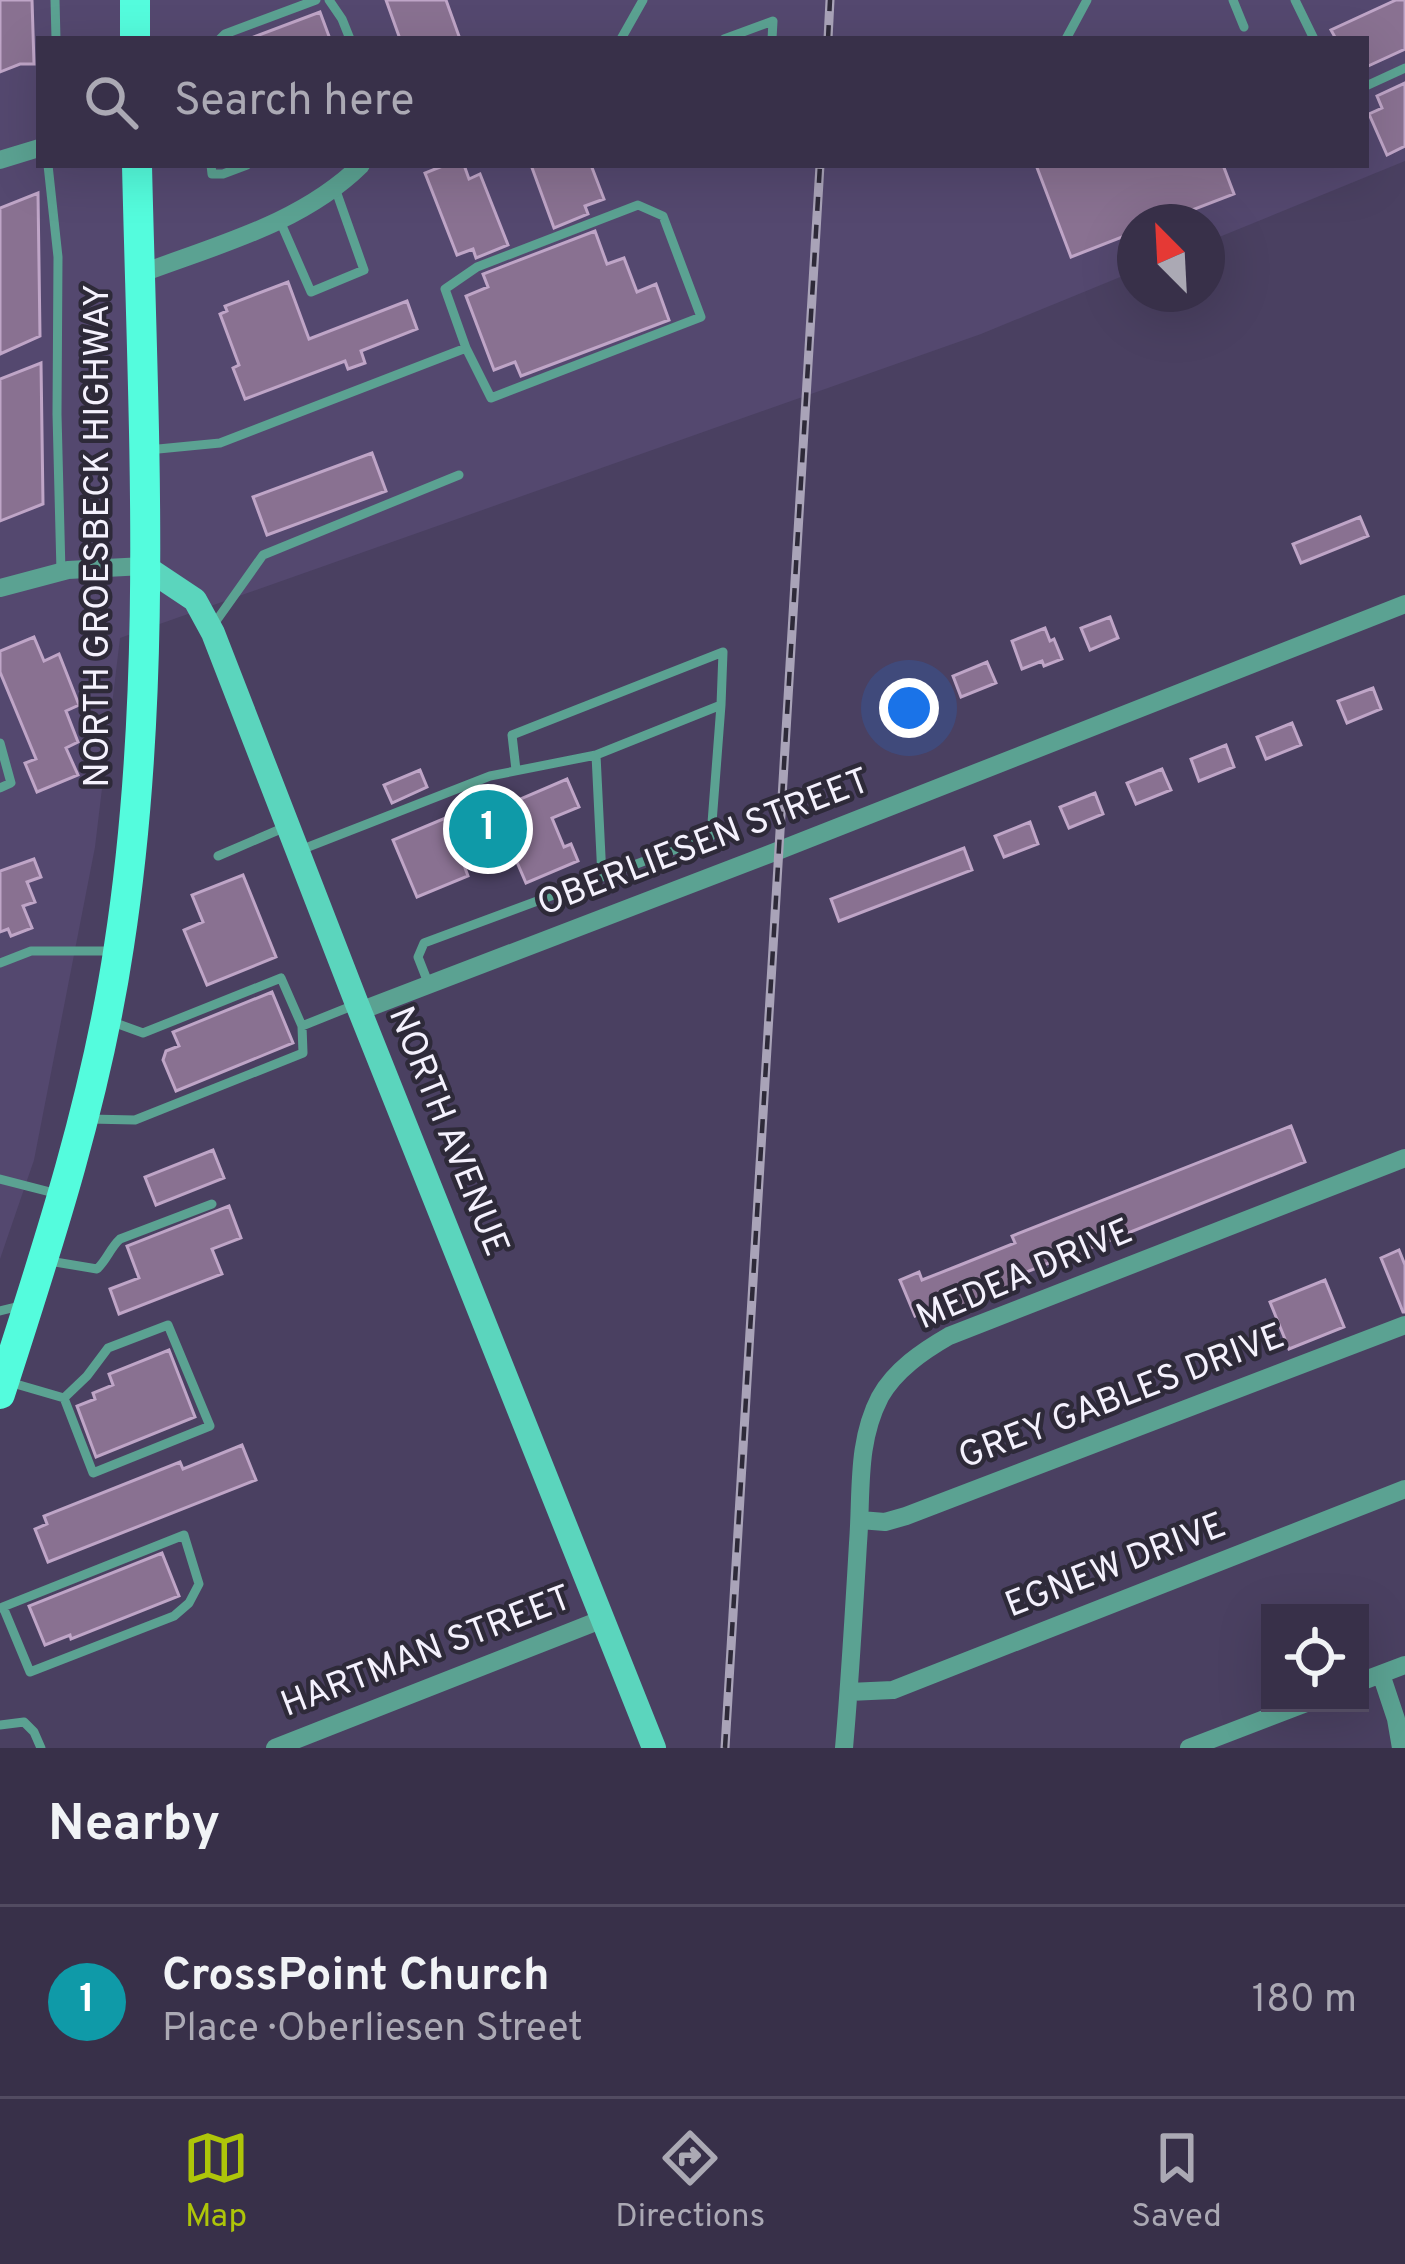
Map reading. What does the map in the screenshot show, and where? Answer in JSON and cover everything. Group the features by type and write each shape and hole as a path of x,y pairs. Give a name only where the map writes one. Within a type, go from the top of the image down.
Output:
{"main road":[{"path":"135,0 135,36"},
{"name":"NORTH GROESBECK HIGHWAY","path":"2,1387 15,1307 43,1260 84,1120 118,951 140,763 144,566 137,168"},
{"name":"NORTH AVENUE","path":"144,566 196,600 211,628 654,1748"}],"street":[{"path":"0,160 36,149"},
{"path":"140,274 280,221 335,188 358,168"},
{"path":"0,588 61,572 144,566"},
{"name":"OBERLIESEN STREET","path":"359,1008 780,850 1405,604"},
{"name":"MEDEA DRIVE","path":"844,1748 860,1471 868,1425 893,1379 949,1336 1405,1158"},
{"name":"GREY GABLES DRIVE","path":"860,1520 885,1522 906,1516 1405,1325"},
{"name":"EGNEW DRIVE","path":"849,1692 893,1690 1405,1489"},
{"name":"HARTMAN STREET","path":"275,1748 603,1619"},
{"path":"1369,1679 1405,1665"},
{"path":"1382,1674 1401,1748"},
{"path":"1189,1748 1283,1712"}],"lane":[{"path":"55,0 56,36"},
{"path":"223,36 316,0"},
{"path":"329,0 349,36"},
{"path":"623,36 644,0"},
{"path":"1068,36 1087,0"},
{"path":"1232,0 1244,27"},
{"path":"1295,0 1313,36"},
{"path":"732,36 773,21 772,36"},
{"path":"1369,85 1405,68"},
{"path":"48,168 58,257 61,572"},
{"path":"211,168 212,174 239,168"},
{"path":"280,221 311,292 364,270 335,188"},
{"path":"638,205 663,216 701,317 491,398 466,347 445,289 477,267 638,205"},
{"path":"142,451 220,443 466,347"},
{"path":"211,628 263,555 459,475"},
{"path":"429,985 418,958 424,943 711,836 723,652 512,734 516,770"},
{"path":"298,851 490,776 596,754 721,705"},
{"path":"0,743 11,783 0,788"},
{"path":"596,754 602,877"},
{"path":"218,856 288,826"},
{"path":"0,963 31,951 118,951"},
{"path":"84,1120 136,1120 303,1053 302,1025 281,978 143,1033 106,1020"},
{"path":"302,1025 359,1008"},
{"path":"0,1179 64,1195"},
{"path":"43,1260 97,1269 120,1239 212,1204"},
{"path":"168,1325 210,1426 93,1473 64,1398 108,1348 168,1325"},
{"path":"2,1387 64,1398"},
{"path":"184,1535 199,1583 189,1604 174,1616 30,1672 1,1608 184,1535"},
{"path":"0,1725 24,1722 41,1748"}],"shaded area":[{"path":"0,0 1405,0 1405,161 1225,235 1225,204 1117,204 1117,278 981,334 120,638 95,847 34,1160 0,1259"}],"building":[{"path":"0,0 32,0 34,64 0,72"},
{"path":"386,0 446,0 459,36 399,36"},
{"path":"1405,0 1405,49 1369,66 1369,36 1334,36 1331,30"},
{"path":"320,12 329,36 256,36"},
{"path":"1405,83 1405,146 1387,155 1369,114 1382,108 1377,96"},
{"path":"465,168 469,179 480,174 508,245 476,258 473,249 457,255 425,173"},
{"path":"532,168 592,168 604,199 585,206 588,214 554,228"},
{"path":"1037,168 1224,168 1234,194 1208,204 1117,204 1117,239 1071,257"},
{"path":"38,193 40,336 0,354 0,208"},
{"path":"595,231 607,264 624,258 637,292 656,284 669,320 521,376 515,362 494,370 466,296 488,287 483,274"},
{"path":"288,282 309,339 407,301 417,329 361,351 365,363 348,369 345,361 245,399 233,368 239,365 220,314 227,311 225,306"},
{"path":"41,363 43,504 0,521 0,379"},
{"path":"372,453 386,491 267,535 253,497"},
{"path":"1360,517 1368,536 1301,563 1293,544"},
{"path":"1110,617 1118,638 1090,650 1081,628"},
{"path":"1045,628 1062,659 1022,669 1012,641"},
{"path":"34,637 44,661 59,654 79,705 66,711 78,742 66,748 78,775 37,792 25,763 36,759 0,672 0,651"},
{"path":"987,662 996,683 961,697 953,676"},
{"path":"1373,688 1381,709 1347,723 1338,701"},
{"path":"1292,723 1301,745 1266,759 1257,737"},
{"path":"1226,745 1234,767 1199,781 1191,759"},
{"path":"1162,769 1171,790 1136,804 1127,783"},
{"path":"420,770 427,787 392,803 384,785"},
{"path":"567,779 579,807 552,818 564,847 571,844 578,861 526,883 510,846 464,865 468,876 417,897 393,840 493,798 497,809"},
{"path":"1095,793 1103,814 1069,828 1060,807"},
{"path":"1030,822 1038,844 1004,857 995,836"},
{"path":"964,848 972,870 839,921 831,899"},
{"path":"34,859 41,877 27,882 35,902 23,906 32,928 11,936 8,929 0,932 0,871"},
{"path":"243,875 276,957 207,985 184,930 203,922 192,895"},
{"path":"272,992 293,1043 176,1091 163,1060 166,1051 179,1046 173,1032"},
{"path":"1291,1126 1305,1162 1083,1251 1085,1255 1066,1263 1064,1257 1009,1279 1012,1287 956,1308 953,1301 915,1316 900,1280 919,1272 922,1280 1015,1243 1012,1236"},
{"path":"213,1150 224,1178 156,1205 145,1177"},
{"path":"229,1206 241,1238 212,1249 222,1274 119,1314 110,1289 139,1278 127,1246"},
{"path":"1399,1250 1405,1265 1405,1312 1381,1258"},
{"path":"1325,1280 1344,1327 1289,1349 1270,1302"},
{"path":"169,1350 195,1417 96,1457 77,1406 113,1385 109,1374"},
{"path":"242,1445 256,1480 48,1562 35,1529 47,1524 44,1516 180,1462 183,1469"},
{"path":"162,1553 179,1596 45,1645 29,1606"}],"railway":[{"path":"828,36 830,0"},
{"path":"725,1748 820,168"}],"place":[{"name":"CrossPoint Church","path":"488,829"}]}
